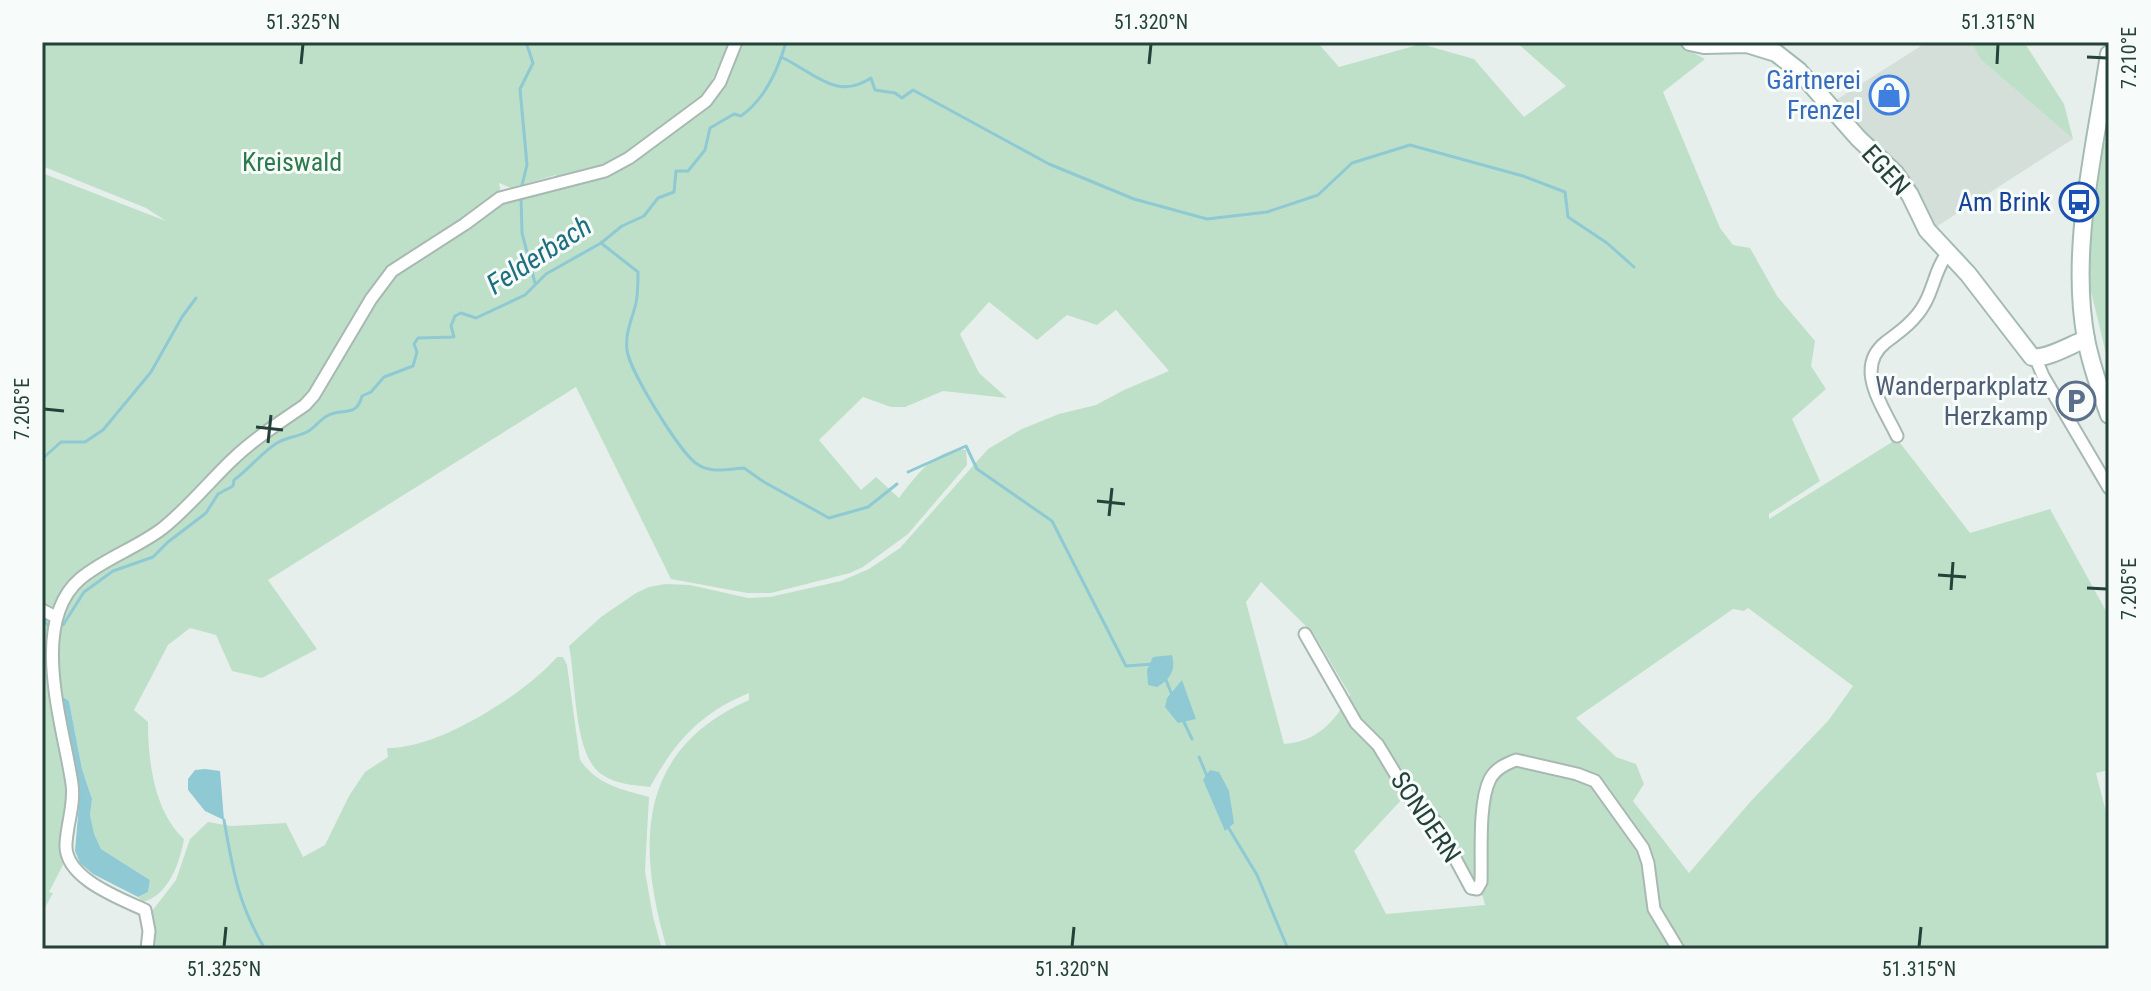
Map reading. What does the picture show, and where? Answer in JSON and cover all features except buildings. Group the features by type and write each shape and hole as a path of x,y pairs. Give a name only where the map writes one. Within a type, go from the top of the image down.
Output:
{"street":[{"path":"147,949 149,931 145,910 107,892 74,868 67,858 66,845 74,796 54,688 56,617 76,583 87,573 161,530 235,457 305,405 392,271 500,198 605,171 629,158 706,101 720,82 736,42"},
{"name":"EGEN","path":"1690,42 1704,45 1747,44 1776,53 1799,71 1858,138 1895,173 1927,230 1968,274 2021,346 2036,359 2109,488"},
{"path":"2109,54 2102,140 2084,234 2082,298 2088,346 2109,415"},
{"path":"1897,436 1874,390 1871,361 1876,351 1904,329 1925,303 1948,253"},
{"path":"2036,359 2055,354 2061,348 2088,346"},
{"path":"42,610 56,617"},
{"name":"SONDERN","path":"1305,634 1356,723 1378,745 1413,803 1435,821 1471,888 1477,889 1481,882 1485,800 1495,771 1516,760 1577,774 1595,781 1643,848 1654,909 1678,949"}],"shaded area":[{"path":"1927,42 1971,42 1980,59 2073,139 1933,229 1833,102"}],"green space":[{"name":"Kreiswald","path":"42,42 729,42 701,105 704,108 728,74 738,42 1317,42 1339,67 1421,44 1474,59 1524,117 1566,86 1516,42 1678,42 1705,59 1663,92 1720,228 1733,245 1750,248 1777,296 1815,341 1811,366 1826,389 1792,419 1820,481 1769,514 1769,519 1897,439 1970,533 2050,509 2106,611 2109,611 2109,770 2096,773 2109,824 2109,949 667,949 651,872 650,837 654,804 666,773 685,745 712,721 749,700 749,693 716,710 690,731 669,756 650,787 618,782 601,774 585,750 577,715 569,646 601,617 649,587 690,585 748,598 770,597 841,581 869,569 900,548 988,449 1022,429 1059,414 1096,405 1169,371 1116,310 1097,325 1067,315 1037,340 989,302 960,334 979,373 1007,398 943,391 905,407 891,407 863,397 819,440 861,490 876,477 899,498 936,458 955,450 966,450 967,465 908,534 850,573 771,593 747,593 671,579 576,387 268,580 317,649 262,678 232,671 216,635 190,628 168,645 134,710 148,722 151,769 159,800 174,828 184,839 172,876 160,892 143,902 138,897 148,892 150,880 101,849 93,834 90,815 92,799 82,769 69,701 58,692 57,655 62,618 78,588 99,569 150,541 174,523 235,459 313,402 379,294 403,264 389,266 306,402 242,449 172,518 149,536 77,578 54,606 42,605 42,173 166,221 146,208 42,166","holes":["556,175 556,184 502,200 472,220 501,193 499,183 511,188","1261,582 1314,634 1350,695 1331,722 1315,735 1284,744 1246,602","1748,608 1853,686 1828,721 1751,801 1689,873 1633,801 1644,784 1636,764 1616,757 1576,718 1733,609 1744,611","1403,798 1417,805 1441,826 1485,905 1386,914 1354,851"]},
{"path":"1971,42 2024,42 2064,104 2073,139 1980,59"},
{"path":"2099,143 2109,143 2109,366 2089,283 2090,221"},
{"path":"42,614 51,619 70,780 65,861 42,913"},
{"path":"557,657 563,657 567,665 580,760 602,781 649,797 645,871 662,949 150,949 149,915 176,880 190,839 208,822 231,826 286,823 303,857 325,845 349,796 365,772 388,757 387,748 430,740 479,717 524,687"}],"water":[{"path":"1172,655 1173,666 1169,678 1157,687 1148,685 1147,670 1153,657"},
{"path":"1182,680 1196,719 1178,723 1165,707 1167,698"},
{"path":"62,696 69,701 82,769 92,799 90,815 94,834 101,849 150,880 148,892 138,897 93,874 80,863 75,851 80,792"},
{"path":"195,770 220,771 224,820 205,811 188,790 188,779"},
{"path":"1210,770 1219,772 1229,791 1234,823 1225,831 1203,780"}],"waterway":[{"path":"521,189 527,165 520,89 533,63 526,42"},
{"name":"Felderbach","path":"63,625 84,592 113,571 153,557 206,513 218,494 233,486 234,480 271,447 307,432 327,416 356,408 362,396 371,392 384,377 413,366 417,352 414,344 418,338 454,337 451,326 455,316 461,313 476,318 525,295 546,274 601,243 622,226 644,216 658,198 674,192 676,171 688,171 705,150 710,128 734,114 741,116 764,92 775,73 786,42"},
{"path":"781,57 836,86 847,87 871,78 875,90 895,93 902,98 913,90 1049,164 1134,199 1207,219 1267,212 1318,195 1352,163 1410,145 1523,176 1565,192 1568,217 1607,243 1634,267"},
{"path":"521,196 522,233 535,283"},
{"path":"601,243 638,272 637,299 627,337 630,360 668,428 697,464 714,470 744,468 829,518 868,507 897,484"},
{"path":"42,459 61,442 85,442 103,430 151,372 196,298"},
{"path":"908,472 966,446 977,469 1052,521 1126,666 1153,664"},
{"name":"Felderbach","path":"42,619 50,627"},
{"path":"1166,680 1172,695"},
{"path":"1183,720 1192,739"},
{"path":"1199,757 1207,776"},
{"path":"224,820 243,902 265,949"},
{"path":"1228,827 1257,875 1288,949"}],"place":[{"name":"Gärtnerei Frenzel","path":"1889,95"},
{"name":"Am Brink","path":"2079,202"},
{"name":"Wanderparkplatz Herzkamp","path":"2076,401"}]}
